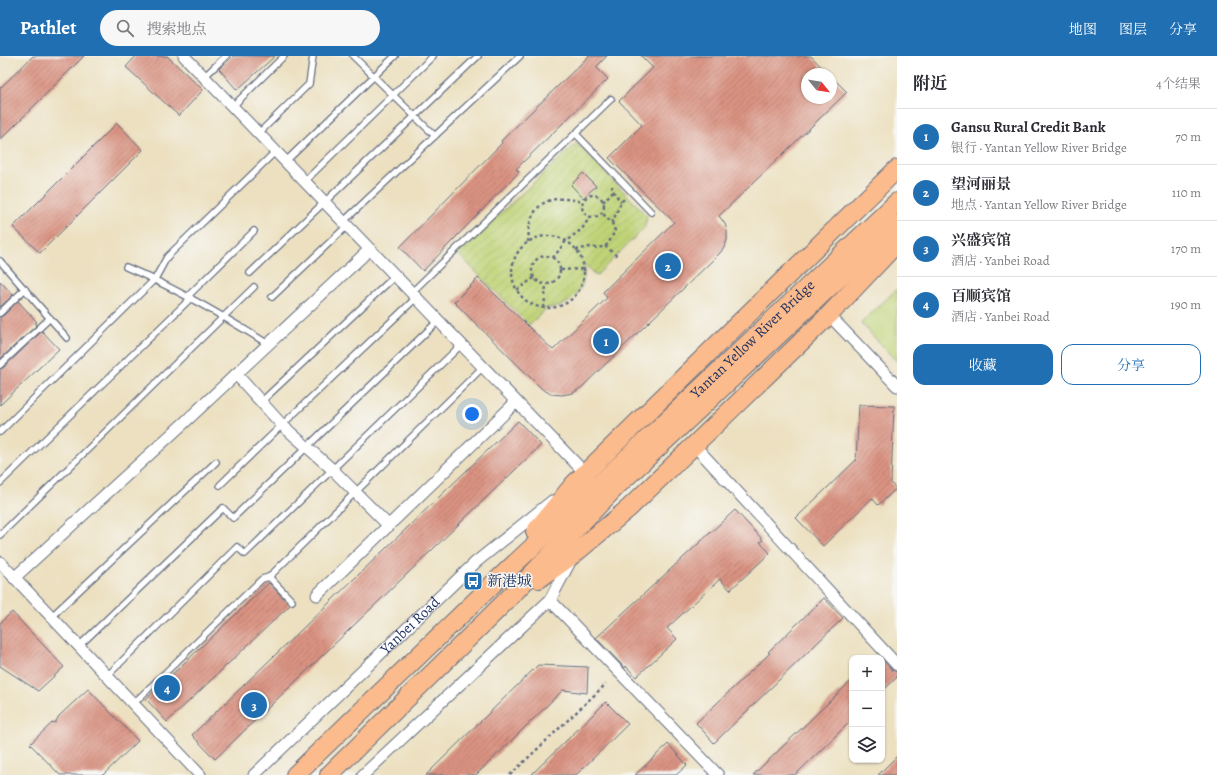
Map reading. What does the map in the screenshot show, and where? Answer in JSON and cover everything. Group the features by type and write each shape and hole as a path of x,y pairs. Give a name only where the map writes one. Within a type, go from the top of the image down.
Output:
{"main road":[{"path":"883,182 897,160"},
{"path":"493,584 579,479 897,169"},
{"name":"Yantan Yellow River Bridge","path":"612,481 897,202"},
{"name":"Yantan Yellow River Bridge","path":"612,481 897,224"},
{"path":"502,605 574,554 629,508 829,315 897,243"},
{"path":"493,584 612,481"},
{"path":"329,775 502,605 612,481"},
{"name":"Yanbei Road","path":"295,775 493,584"}],"street":[{"path":"184,56 203,78 516,402 579,479"},
{"path":"14,578 369,250"},
{"path":"829,315 897,386"},
{"path":"236,374 282,424 333,470 389,526"},
{"path":"317,595 516,402"},
{"path":"694,445 897,665"},
{"name":"Yanbei Road","path":"254,775 476,562 579,479"},
{"path":"363,775 550,600 574,554"},
{"path":"0,562 200,775"},
{"path":"550,600 718,775"}],"lane":[{"path":"203,78 226,56"},
{"path":"232,107 284,56"},
{"path":"258,134 309,84 313,56"},
{"path":"353,56 435,136"},
{"path":"285,162 395,56"},
{"path":"304,182 434,56"},
{"path":"250,273 478,56"},
{"path":"272,297 435,136 520,56"},
{"path":"220,485 612,99"},
{"path":"576,134 651,212"},
{"path":"0,432 155,279 168,257 276,152"},
{"path":"0,483 190,297 254,231"},
{"path":"0,261 67,338"},
{"path":"126,267 155,279 190,297 268,344"},
{"path":"261,402 395,276"},
{"path":"0,535 254,287"},
{"path":"0,313 25,289"},
{"path":"0,365 50,318"},
{"path":"79,646 223,508 233,518 306,446 438,321"},
{"path":"107,676 237,546 245,554 461,345"},
{"path":"133,704 262,579 269,577 483,367"},
{"path":"51,617 216,462"},
{"path":"269,577 292,601"}],"path":[{"path":"611,171 613,191 621,202"},
{"path":"603,202 613,191"},
{"path":"612,223 621,202 632,192"},
{"path":"588,197 598,197 603,202 604,206 602,213 597,217 590,217 584,212 583,202 588,197"},
{"path":"528,242 529,225 535,211 544,201 568,198 583,202"},
{"path":"576,250 589,247 597,248 608,244 615,231 612,223 602,213"},
{"path":"553,258 566,241 582,229 590,217"},
{"path":"550,236 566,241 576,250 583,263 584,276 581,288 574,298 564,305 544,308 528,302 517,290 512,271 514,260 520,250 528,242 538,237 550,236"},
{"path":"605,246 617,256"},
{"path":"544,256 553,258 557,261 561,270 558,279 546,285 541,284 534,278 532,269 536,260 544,256"},
{"path":"561,270 584,269"},
{"path":"517,290 534,278"},
{"path":"544,308 546,285"},
{"path":"510,775 606,684"}],"green space":[{"path":"577,143 647,216 645,227 596,276 584,264 583,283 572,300 554,308 547,308 529,325 457,253"},
{"path":"897,289 897,362 861,323"}],"building":[{"path":"33,56 84,56 0,140 0,88"},
{"path":"136,56 167,56 203,90 179,116 126,67"},
{"path":"233,56 275,56 237,90 219,69"},
{"path":"589,56 607,56 596,67 608,79 516,169 519,172 423,271 400,247 502,143 501,141"},
{"path":"641,56 811,56 822,68 801,68 801,104 835,104 719,216 725,224 727,240 724,248 719,254 582,387 573,393 562,395 551,394 542,389 454,302 478,278 553,350 607,298 603,292 674,222 609,158 642,125 619,101 653,68"},
{"path":"837,82 847,92 837,102"},
{"path":"117,123 143,150 40,253 13,227"},
{"path":"583,173 596,186 583,198 571,185"},
{"path":"0,281 13,295 0,307"},
{"path":"18,301 37,322 35,323 37,325 0,359 0,317 3,316"},
{"path":"42,331 59,349 0,405 0,369 3,368"},
{"path":"859,405 894,406 891,483 896,489 878,505 872,498 823,546 796,518 856,460"},
{"path":"518,421 541,445 215,759 192,735"},
{"path":"735,510 763,540 760,542 770,553 730,590 720,579 667,628 677,639 636,677 626,666 625,668 596,638"},
{"path":"269,583 290,605 167,722 146,699"},
{"path":"824,598 843,618 714,743 696,723 770,653 768,652"},
{"path":"12,612 64,667 38,691 0,666 0,623"},
{"path":"885,662 892,670 897,672 897,677 885,689"},
{"path":"538,665 588,667 587,693 563,690 476,775 426,775"},
{"path":"849,683 849,723 795,775 753,775"},
{"path":"88,689 138,741 103,775 60,775 30,744 53,722 55,723 59,716"},
{"path":"606,702 628,724 576,775 531,775"},
{"path":"668,744 687,765 676,775 635,775"},
{"path":"897,756 897,775 878,775"}],"place":[{"name":"望河丽景","path":"668,266"},
{"name":"Gansu Rural Credit Bank","path":"606,341"},
{"name":"新港城","path":"473,581"},
{"name":"百顺宾馆","path":"167,688"},
{"name":"兴盛宾馆","path":"254,705"}]}
